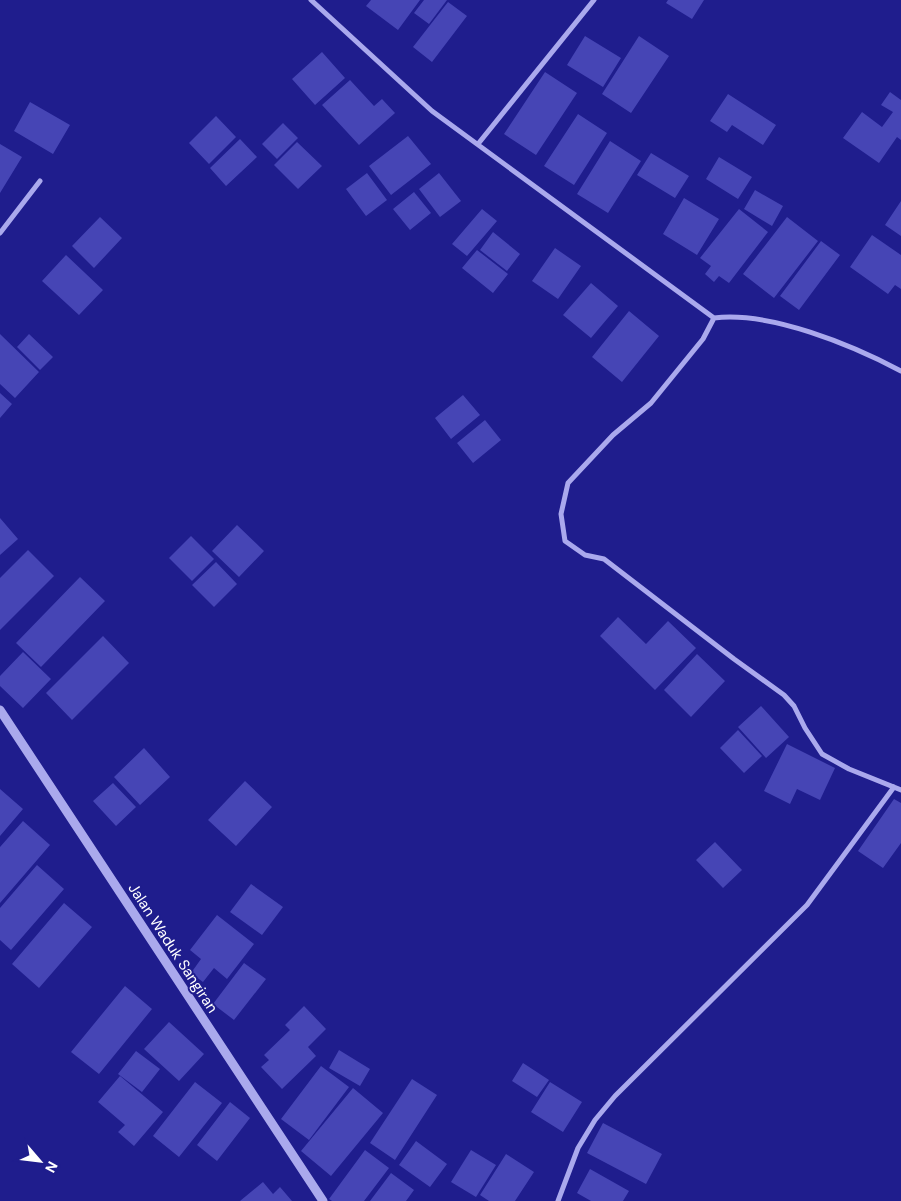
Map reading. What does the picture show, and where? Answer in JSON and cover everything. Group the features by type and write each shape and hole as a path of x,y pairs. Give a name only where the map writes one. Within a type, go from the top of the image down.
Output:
{"street":[{"path":"311,0 432,111 714,318 732,316 806,330 870,354 901,371"},
{"path":"478,144 594,0"},
{"path":"0,233 40,181"},
{"path":"714,318 703,339 651,403 613,435 568,483 561,514 565,541 585,555 604,559 734,660 784,695 794,706 805,728 822,754 849,768 901,790"},
{"name":"Jalan Waduk Sangiran","path":"0,710 323,1201"},
{"path":"558,1201 578,1148 594,1120 615,1096 807,906 894,787"}],"building":[{"path":"371,0 420,0 398,30 366,6"},
{"path":"424,0 447,0 429,24 414,13"},
{"path":"668,0 704,0 692,19 666,3"},
{"path":"448,2 467,16 432,62 413,47"},
{"path":"585,36 621,58 603,87 567,65"},
{"path":"639,36 669,56 631,113 602,94"},
{"path":"322,52 345,78 315,105 292,79"},
{"path":"545,72 577,93 536,155 504,134"},
{"path":"350,80 374,106 382,99 395,113 359,145 322,105"},
{"path":"890,92 901,100 901,140 897,137 879,163 843,138 862,112 882,127 893,112 881,105"},
{"path":"728,94 776,125 763,145 732,125 727,132 710,121"},
{"path":"30,102 70,125 53,154 14,131"},
{"path":"578,114 607,133 574,185 544,166"},
{"path":"216,116 236,137 209,164 189,143"},
{"path":"283,123 298,138 277,159 262,144"},
{"path":"408,136 431,164 391,195 369,166"},
{"path":"240,139 257,157 226,186 210,168"},
{"path":"610,141 641,161 608,213 577,194"},
{"path":"297,142 322,166 298,189 274,165"},
{"path":"0,144 22,157 0,193"},
{"path":"651,153 689,176 675,198 637,175"},
{"path":"719,157 752,177 738,199 706,179"},
{"path":"367,173 387,200 366,216 346,189"},
{"path":"439,173 461,201 440,217 419,189"},
{"path":"755,190 783,206 772,226 744,209"},
{"path":"414,192 431,213 410,230 393,209"},
{"path":"684,198 719,219 697,255 663,234"},
{"path":"901,201 901,236 885,225"},
{"path":"482,209 497,221 467,256 452,244"},
{"path":"739,209 768,232 729,283 719,276 714,282 705,274 711,266 700,258"},
{"path":"100,217 122,238 94,268 72,246"},
{"path":"787,217 818,241 774,298 743,274"},
{"path":"493,232 520,254 507,271 480,250"},
{"path":"872,235 901,255 901,289 895,285 888,294 850,267"},
{"path":"821,241 840,255 799,310 780,296"},
{"path":"555,248 581,266 558,299 532,281"},
{"path":"477,250 508,274 493,293 462,268"},
{"path":"66,255 103,290 79,315 42,281"},
{"path":"591,283 618,306 591,338 563,315"},
{"path":"629,311 659,336 622,382 592,357"},
{"path":"0,334 39,372 15,398 0,384"},
{"path":"29,334 53,357 40,370 17,347"},
{"path":"0,393 12,404 0,418"},
{"path":"463,395 480,415 451,439 435,418"},
{"path":"485,420 501,440 473,463 457,443"},
{"path":"0,518 18,539 0,555"},
{"path":"237,525 264,551 239,577 212,551"},
{"path":"191,536 214,559 192,581 169,558"},
{"path":"28,550 54,576 0,630 0,578"},
{"path":"216,562 237,584 214,607 192,585"},
{"path":"80,577 105,601 41,667 16,643"},
{"path":"618,617 646,644 668,621 696,648 655,690 600,636"},
{"path":"103,636 129,663 72,720 46,693"},
{"path":"23,652 51,679 23,708 0,686 0,676"},
{"path":"697,654 725,681 691,717 664,690"},
{"path":"761,706 789,737 766,758 738,727"},
{"path":"738,730 762,756 744,773 720,748"},
{"path":"787,744 835,768 820,800 797,789 790,804 764,791"},
{"path":"144,748 170,777 140,805 114,777"},
{"path":"245,781 272,807 236,846 208,820"},
{"path":"113,783 136,807 116,826 93,801"},
{"path":"0,789 23,809 0,836"},
{"path":"894,799 901,803 901,843 883,868 858,851"},
{"path":"23,821 50,845 0,903 0,847"},
{"path":"715,842 742,870 723,888 696,860"},
{"path":"37,865 64,889 11,950 0,940 0,908"},
{"path":"251,884 283,907 262,935 230,912"},
{"path":"64,903 92,927 39,988 12,964"},
{"path":"217,915 254,944 227,979 214,968 203,982 191,973 201,959 190,950"},
{"path":"244,963 266,979 234,1020 213,1004"},
{"path":"125,986 152,1009 99,1074 71,1052"},
{"path":"304,1006 326,1029 308,1047 316,1056 282,1089 261,1067 269,1060 264,1055 290,1030 285,1025"},
{"path":"169,1022 204,1054 179,1081 144,1049"},
{"path":"339,1050 370,1069 360,1086 329,1068"},
{"path":"136,1051 160,1069 142,1092 118,1074"},
{"path":"523,1063 549,1080 537,1097 512,1081"},
{"path":"321,1066 349,1087 309,1140 281,1119"},
{"path":"120,1076 163,1112 134,1146 118,1132 125,1125 98,1102"},
{"path":"412,1079 437,1095 395,1160 370,1143"},
{"path":"195,1082 222,1103 179,1157 153,1136"},
{"path":"550,1082 582,1102 563,1132 531,1112"},
{"path":"353,1088 383,1113 331,1176 301,1151"},
{"path":"230,1102 250,1118 217,1161 197,1145"},
{"path":"603,1123 662,1154 646,1184 587,1153"},
{"path":"416,1141 447,1164 430,1187 399,1165"},
{"path":"365,1150 389,1168 364,1201 332,1201 329,1199"},
{"path":"471,1150 496,1165 476,1197 451,1182"},
{"path":"506,1154 534,1172 515,1201 489,1201 480,1195"},
{"path":"590,1169 629,1191 623,1201 591,1201 577,1193"},
{"path":"391,1173 414,1190 406,1201 370,1201"},
{"path":"263,1182 273,1194 280,1187 292,1201 240,1201"}]}
